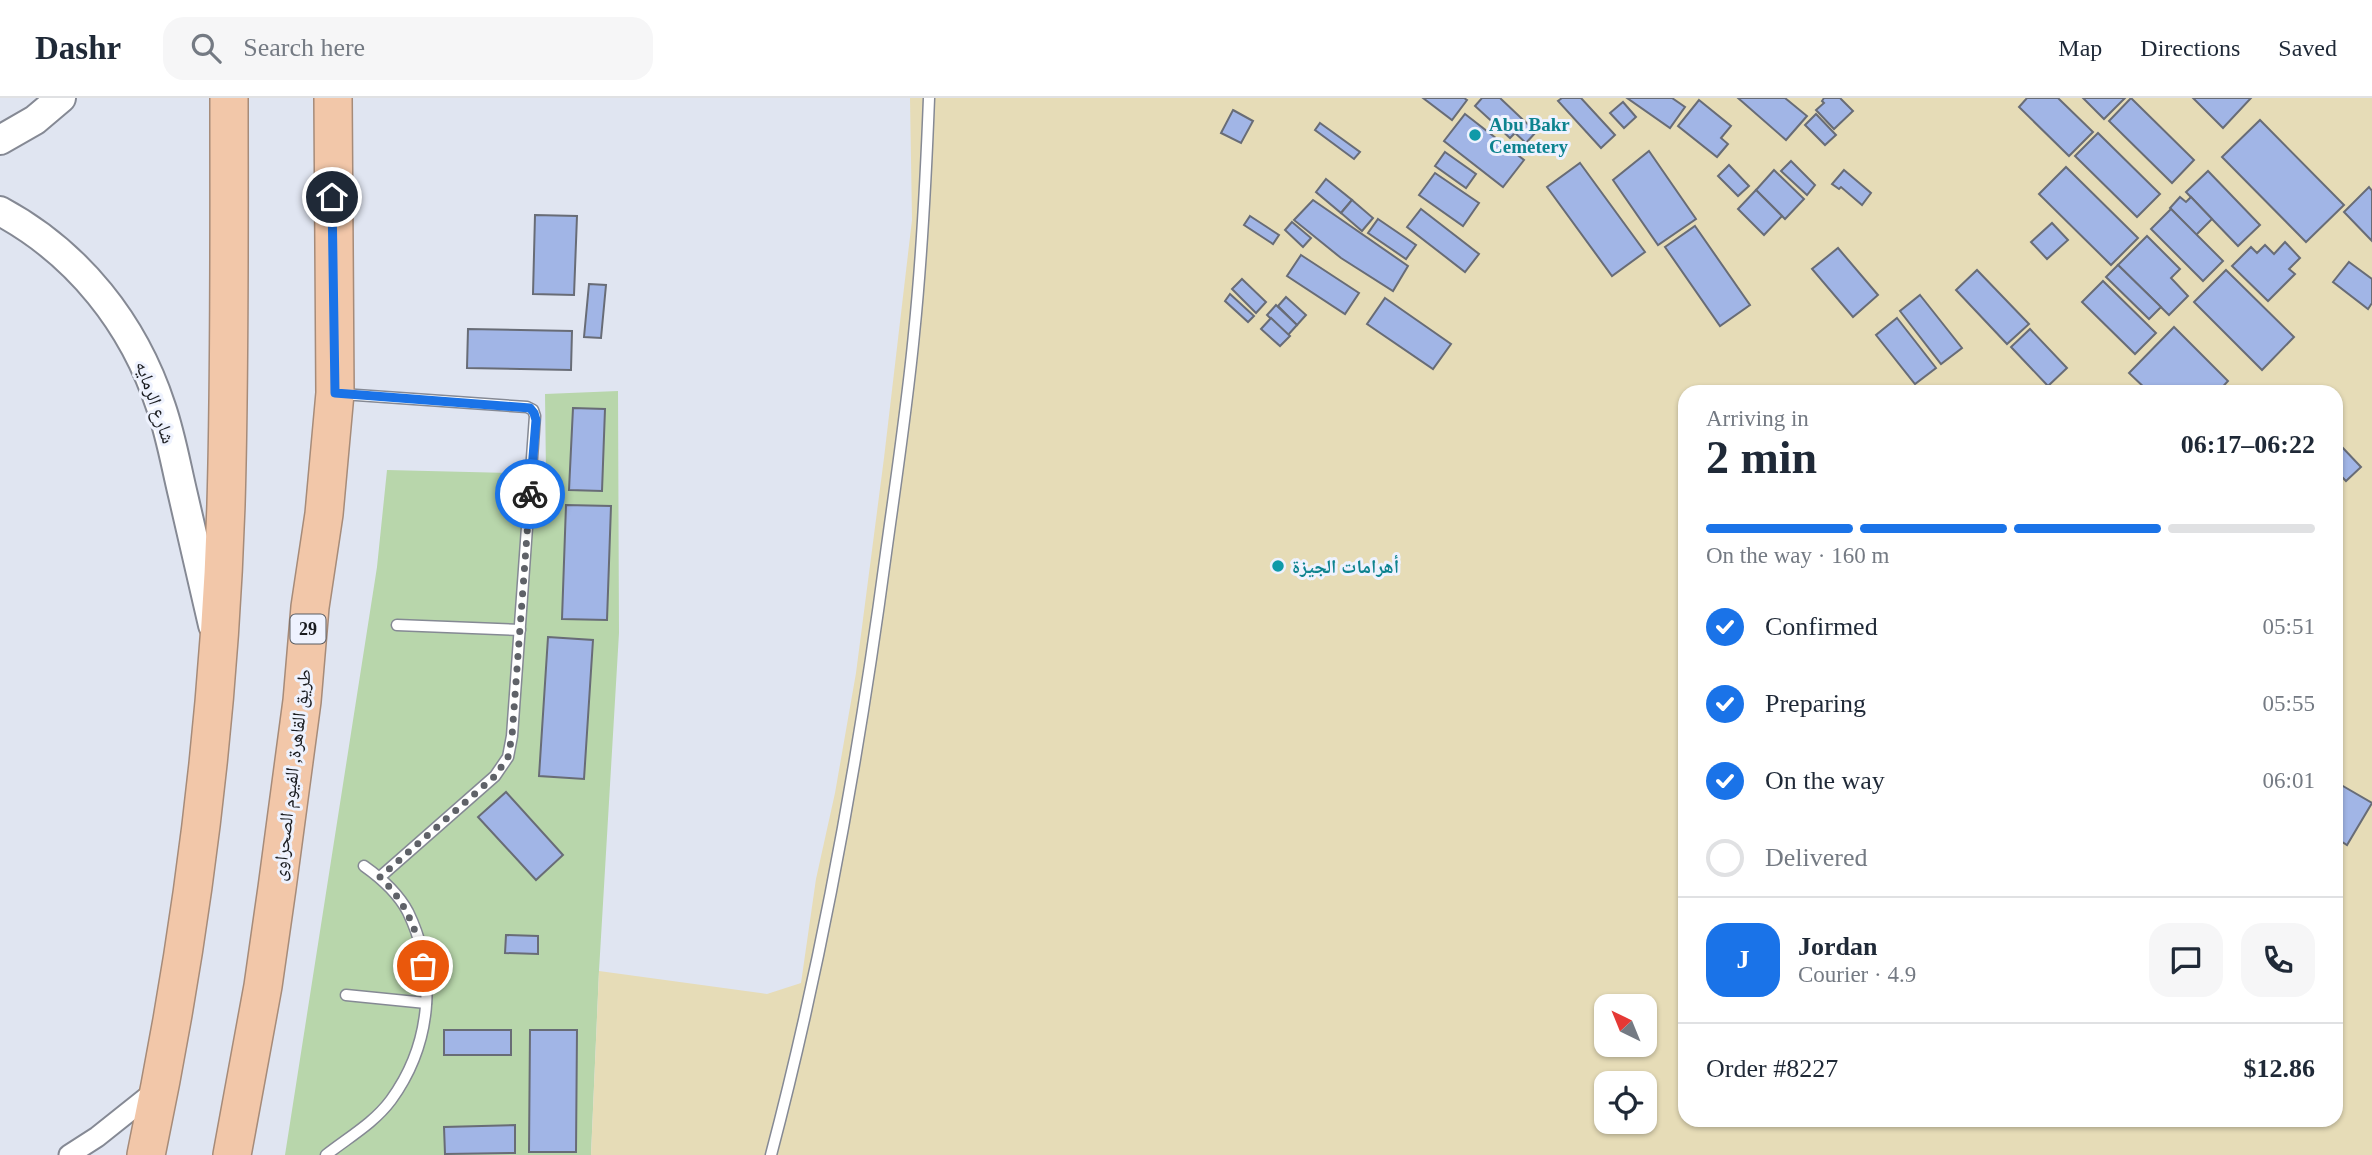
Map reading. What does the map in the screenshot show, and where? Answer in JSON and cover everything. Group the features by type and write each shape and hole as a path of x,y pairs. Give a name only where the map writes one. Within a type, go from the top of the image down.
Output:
{"highway":[{"path":"146,1155 185,940 218,648 226,505 229,98"},
{"name":"طريق القاهرة, الفيوم الصحراوى","path":"232,1155 261,998 285,834 302,701 310,607 324,514 335,393 333,98"}],"street":[{"path":"0,140 35,120 61,98"},
{"name":"شارع الرمايه","path":"0,211 38,235 85,276 105,300 139,352 162,410 218,648"},
{"path":"69,1155 97,1137 160,1087"}],"lane":[{"path":"771,1155 826,911 861,727 876,628 914,336 922,248 929,98"},
{"path":"335,393 524,407 533,411 536,420 511,747 495,776 380,877"},
{"path":"397,625 520,630"},
{"path":"326,1155 366,1127 390,1102 407,1075 420,1046 426,1015 421,949 407,911 380,877 364,866"},
{"path":"346,995 426,1003"}],"green space":[{"path":"618,391 619,633 591,1155 285,1155 377,567 387,470 546,474 545,394"}],"sand":[{"name":"أهرامات الجيزة","path":"910,98 2372,98 2372,1155 591,1155 599,971 767,994 801,983 816,879 835,793 856,673 912,220"}],"building":[{"path":"1423,98 1464,98 1467,100 1452,120"},
{"path":"1482,98 1500,98 1536,132 1526,143 1515,133 1510,138 1475,106"},
{"path":"1562,98 1581,98 1615,135 1601,148 1558,101"},
{"path":"1627,98 1672,98 1685,107 1670,128"},
{"path":"1738,98 1785,98 1807,116 1786,140"},
{"path":"1824,98 1840,98 1853,111 1834,129 1816,110 1824,103"},
{"path":"2027,98 2058,98 2093,132 2069,156 2019,107"},
{"path":"2083,98 2125,98 2104,119"},
{"path":"2131,98 2194,160 2172,183 2109,121"},
{"path":"2193,98 2251,98 2223,128"},
{"path":"1699,100 1731,126 1721,138 1728,144 1717,157 1678,126"},
{"path":"1623,102 1636,117 1624,128 1610,113"},
{"path":"1233,110 1253,121 1241,143 1221,133"},
{"path":"1465,114 1524,160 1503,187 1444,141"},
{"path":"1816,114 1836,135 1825,145 1805,125"},
{"path":"2260,120 2344,205 2306,242 2222,157"},
{"path":"1320,123 1360,152 1354,159 1315,130"},
{"path":"2098,133 2160,194 2137,217 2075,156"},
{"path":"1649,151 1696,219 1658,245 1613,180"},
{"path":"1445,152 1476,174 1466,188 1435,166"},
{"path":"1791,161 1815,185 1807,195 1781,171"},
{"path":"1580,163 1645,252 1612,276 1547,187"},
{"path":"1729,165 1749,186 1738,196 1718,176"},
{"path":"2066,167 2138,238 2111,265 2039,194"},
{"path":"1774,170 1804,199 1785,219 1756,190"},
{"path":"1844,170 1871,193 1862,205 1841,187 1839,189 1832,184"},
{"path":"2208,171 2260,225 2238,246 2186,192"},
{"path":"1435,173 1479,203 1463,226 1419,195"},
{"path":"1326,179 1352,200 1341,213 1316,192"},
{"path":"2369,187 2372,191 2372,241 2344,212"},
{"path":"1756,190 1782,216 1764,235 1738,209"},
{"path":"2180,197 2186,202 2191,197 2212,219 2196,235 2170,208"},
{"path":"1313,200 1408,266 1393,291 1341,258 1294,220"},
{"path":"1352,200 1373,218 1362,231 1341,213"},
{"path":"1421,209 1479,254 1465,272 1407,227"},
{"path":"2171,209 2223,261 2203,281 2151,229"},
{"path":"535,215 577,216 574,295 533,294"},
{"path":"1250,216 1279,235 1273,244 1244,225"},
{"path":"1378,219 1416,245 1406,259 1368,233"},
{"path":"1292,222 1311,238 1303,247 1285,230"},
{"path":"2052,223 2068,240 2047,259 2031,242"},
{"path":"1695,226 1750,305 1720,326 1665,247"},
{"path":"2147,236 2180,269 2171,278 2188,296 2169,315 2118,265"},
{"path":"2285,242 2300,258 2289,269 2295,274 2268,301 2232,266 2251,247 2257,253 2265,245 2274,254"},
{"path":"1838,248 1878,295 1853,317 1812,269"},
{"path":"1301,255 1359,293 1345,314 1287,276"},
{"path":"2349,262 2372,279 2372,303 2368,309 2333,282"},
{"path":"2118,265 2161,307 2149,319 2106,277"},
{"path":"1977,270 2029,324 2007,344 1956,290"},
{"path":"2226,270 2294,337 2262,370 2194,302"},
{"path":"1242,279 1266,302 1256,313 1232,289"},
{"path":"2103,281 2156,333 2135,354 2082,302"},
{"path":"589,284 606,285 601,338 584,337"},
{"path":"1230,294 1254,316 1248,322 1225,301"},
{"path":"1920,295 1962,348 1941,364 1900,311"},
{"path":"1286,297 1306,315 1297,325 1278,306"},
{"path":"1385,298 1451,344 1433,369 1367,324"},
{"path":"1276,305 1297,325 1288,335 1267,315"},
{"path":"1271,318 1290,336 1280,346 1261,329"},
{"path":"1897,318 1936,368 1915,384 1876,335"},
{"path":"2174,327 2228,381 2224,385 2142,385 2129,373"},
{"path":"468,329 572,331 571,370 467,368"},
{"path":"2030,329 2067,368 2047,385 2011,347"},
{"path":"573,408 605,409 602,491 569,490"},
{"path":"2343,448 2361,467 2346,481 2343,478"},
{"path":"566,505 611,506 607,620 562,619"},
{"path":"548,637 593,640 584,779 539,776"},
{"path":"2343,786 2372,803 2347,845 2343,842"},
{"path":"506,792 563,855 536,880 478,817"},
{"path":"506,935 538,936 538,954 505,953"},
{"path":"444,1030 511,1030 511,1055 444,1055"},
{"path":"530,1030 577,1030 576,1152 529,1152"},
{"path":"515,1125 515,1153 445,1154 444,1127"}],"way so far":[{"path":"423,966 421,949 407,911 380,877 495,776 508,757 512,736 530,494"}],"place":[{"name":"Abu Bakr Cemetery","path":"1475,135"},
{"name":"أهرامات الجيزة","path":"1278,566"}],"route":[{"path":"332,197 335,393 530,408 536,420 530,494"}]}
